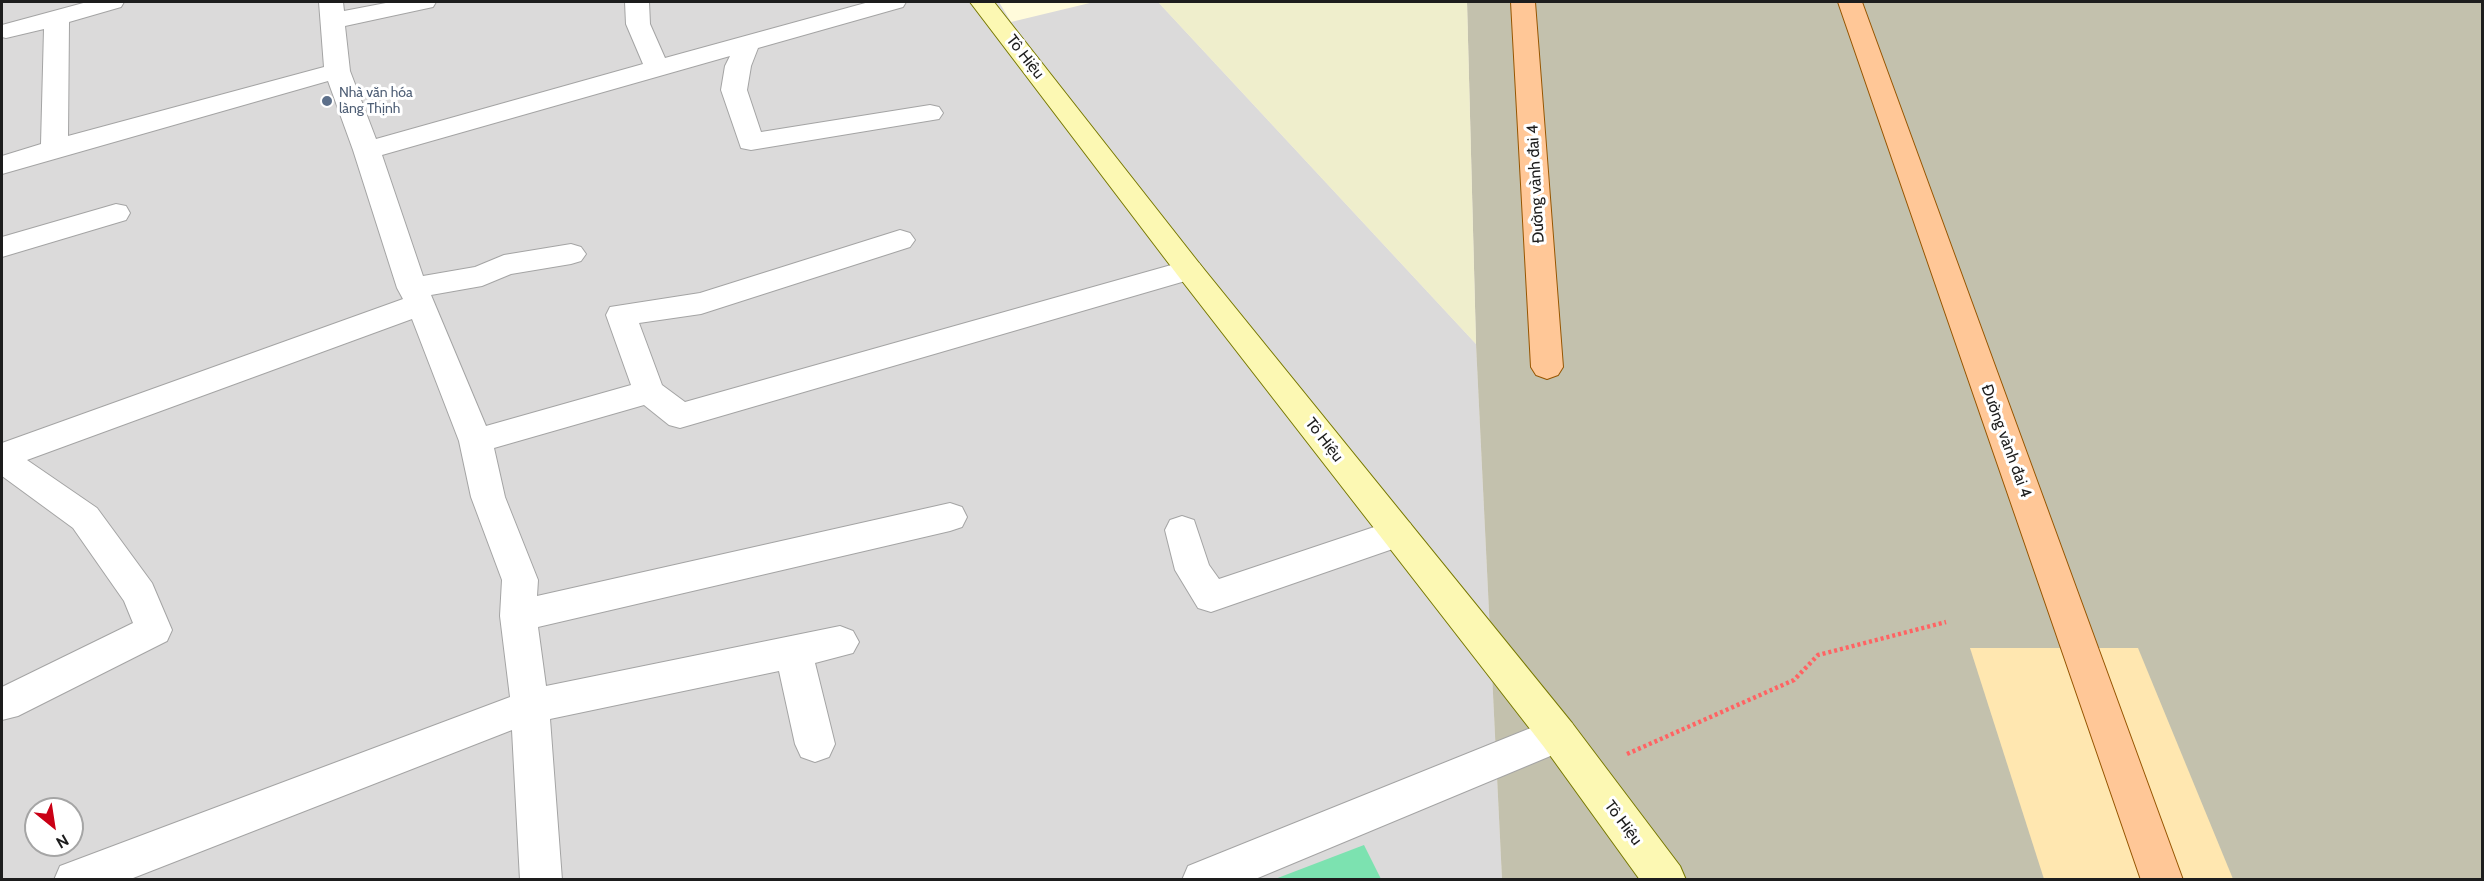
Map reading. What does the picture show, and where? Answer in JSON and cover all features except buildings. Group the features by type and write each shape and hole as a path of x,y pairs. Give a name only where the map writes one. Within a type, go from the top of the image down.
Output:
{"main road":[{"name":"Tô Hiệu","path":"982,2 1189,270 1558,735 1665,879"},
{"name":"Đường vành đai 4","path":"1523,2 1546,367"},
{"name":"Đường vành đai 4","path":"1850,2 2162,879"}],"street":[{"path":"6,31 112,2"},
{"path":"424,2 332,11 337,71 367,150 417,296 476,441 488,497 520,580 518,616 530,706 541,879"},
{"path":"637,2 638,24 657,68"},
{"path":"367,150 894,2"},
{"path":"54,150 57,18"},
{"path":"748,43 738,66 734,90 751,142 930,113"},
{"path":"2,165 337,71"},
{"path":"2,247 116,213"},
{"path":"900,240 701,303 621,315 649,392 680,416 1189,270"},
{"path":"4,704 154,630 139,594 85,518 18,472 2,456 417,296 482,276 504,265 571,254"},
{"path":"476,441 649,392"},
{"path":"518,616 950,517"},
{"path":"1182,530 1193,570 1211,597 1398,533"},
{"path":"75,879 530,706 840,642"},
{"path":"794,652 815,744"},
{"path":"1203,879 1558,735"}],"path":[{"path":"1585,773 1794,680 1818,655 1946,622"}],"shaded area":[{"path":"2,2 1158,2 1476,344 1502,879 2,880"},
{"path":"999,2 1094,2 1011,22"},
{"path":"1467,2 2482,2 2482,879 1502,879 1476,344"}],"green space":[{"path":"1158,2 1467,2 1476,344"},
{"path":"1364,845 1381,879 1275,879"}],"sand":[{"path":"1970,648 2138,648 2233,879 2044,879"}],"place":[{"name":"Nhà văn hóa làng Thịnh","path":"327,101"}]}
